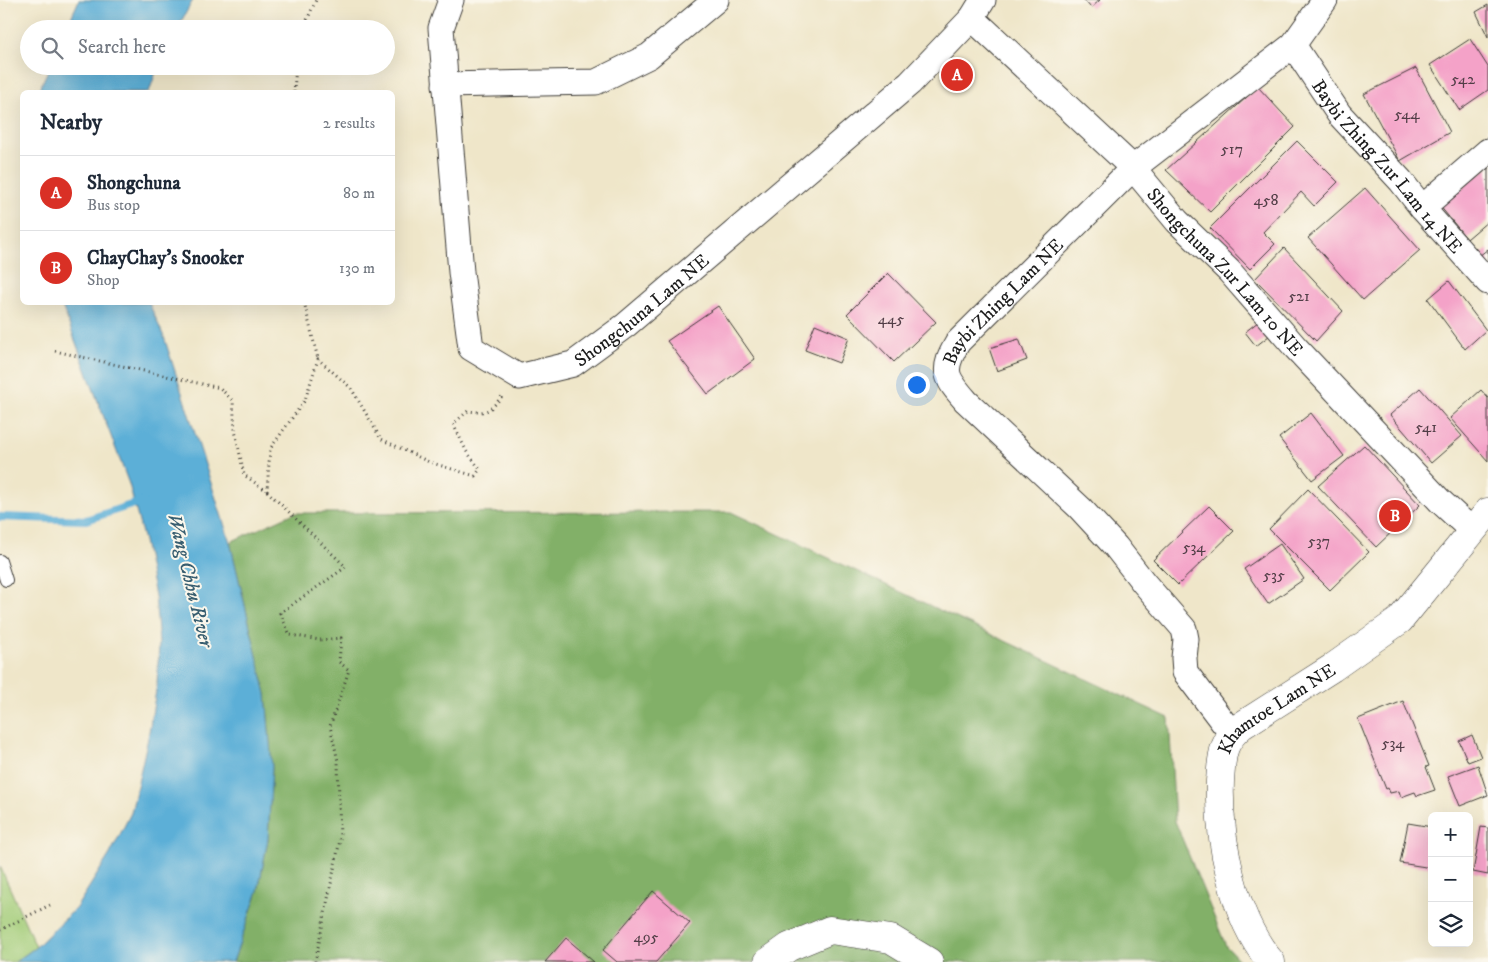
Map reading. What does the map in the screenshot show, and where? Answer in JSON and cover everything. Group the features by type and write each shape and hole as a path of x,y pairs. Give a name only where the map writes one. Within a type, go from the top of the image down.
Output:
{"main road":[{"name":"Khamtoe Lam NE","path":"1271,962 1256,943 1240,906 1229,869 1222,831 1220,795 1221,771 1225,748 1232,734 1241,726 1332,668 1400,620 1481,521"},
{"path":"768,962 789,947 830,930 891,939 929,962"}],"street":[{"path":"451,0 441,28 445,85 596,82 649,56 716,0"},
{"name":"Baybi Zhing Lam NE","path":"1232,734 1185,672 1186,639 1184,628 1144,583 1116,547 1080,508 966,401 952,384 947,371 947,361 958,342 1133,168 1293,44 1325,0"},
{"name":"Shongchuna Lam NE","path":"445,85 461,272 471,348 519,378 573,364 626,325 910,83 978,9"},
{"name":"Shongchuna Zur Lam 10 NE","path":"978,9 1133,168 1177,221 1229,271 1296,348 1440,501 1465,524 1481,521"},
{"name":"Baybi Zhing Zur Lam 14 NE","path":"1293,44 1339,114 1401,181 1422,208 1488,282"},
{"path":"1422,208 1488,151"}],"lane":[{"path":"0,561 6,580"}],"path":[{"path":"308,20 316,0"},
{"path":"294,90 295,75"},
{"path":"267,491 270,449 305,400 318,359 305,305"},
{"path":"54,351 220,388 232,401 235,430 244,475 267,491 346,567 280,613 290,635 320,640 341,638 339,662 349,670 330,726 338,761 340,840 315,962"},
{"path":"318,359 351,388 381,439 429,462 476,476 480,469 467,452 453,424 468,411 482,413 494,406 502,395 507,393"},
{"path":"0,930 50,905"}],"green space":[{"path":"731,512 1169,718 1175,821 1226,946 1241,962 233,962 258,891 268,839 272,768 266,694 230,542 294,513"},
{"path":"0,866 36,947 15,962 0,962"}],"water":[{"path":"79,0 193,0 182,20 70,20"},
{"path":"46,75 155,75 150,90 39,90"},
{"name":"Wang Chhu River","path":"62,305 150,305 164,337 230,542 266,694 272,767 268,839 258,891 233,962 15,962 36,947 76,908 110,854 131,813 148,738 157,685 159,642 155,596 144,541 129,484"}],"building":[{"path":"1084,0 1100,0 1091,8"},
{"path":"1488,5 1488,37 1476,12"},
{"path":"1470,39 1488,67 1488,90 1459,110 1430,65"},
{"path":"1416,68 1450,132 1400,161 1364,94"},
{"path":"1258,87 1295,127 1210,212 1166,170"},
{"path":"1297,141 1338,182 1314,206 1301,192 1263,232 1275,244 1250,269 1210,228"},
{"path":"1488,167 1488,221 1467,239 1439,205"},
{"path":"1365,188 1420,250 1363,300 1308,238"},
{"path":"1284,248 1343,311 1316,341 1255,279"},
{"path":"1488,249 1488,267 1479,256"},
{"path":"888,273 936,322 894,362 847,314"},
{"path":"1449,281 1486,330 1465,349 1428,299"},
{"path":"718,306 755,359 708,394 667,341"},
{"path":"1263,318 1274,332 1256,346 1245,332"},
{"path":"815,324 849,338 839,363 805,350"},
{"path":"1019,339 1027,360 997,371 989,348"},
{"path":"1420,388 1462,436 1431,463 1390,415"},
{"path":"1481,390 1488,398 1488,461 1450,418"},
{"path":"1311,413 1344,456 1312,480 1279,438"},
{"path":"1364,445 1420,505 1376,547 1318,486"},
{"path":"1308,489 1369,552 1330,590 1269,529"},
{"path":"1209,506 1234,531 1178,585 1153,560"},
{"path":"1280,544 1304,579 1268,604 1244,569"},
{"path":"1403,701 1429,766 1426,767 1435,790 1417,796 1415,792 1401,797 1399,791 1390,793 1388,788 1386,789 1358,719"},
{"path":"1472,735 1481,757 1468,762 1459,741"},
{"path":"1478,765 1488,795 1460,806 1448,776"},
{"path":"1408,823 1428,826 1428,867 1400,863"},
{"path":"1481,827 1488,828 1488,875 1473,872"},
{"path":"653,891 690,923 656,962 617,962 603,950"},
{"path":"566,938 594,962 545,962"}],"waterway":[{"path":"0,517 86,520 143,501"}],"place":[{"name":"Shongchuna","path":"957,75"},
{"name":"ChayChay's Snooker","path":"1395,516"}]}
